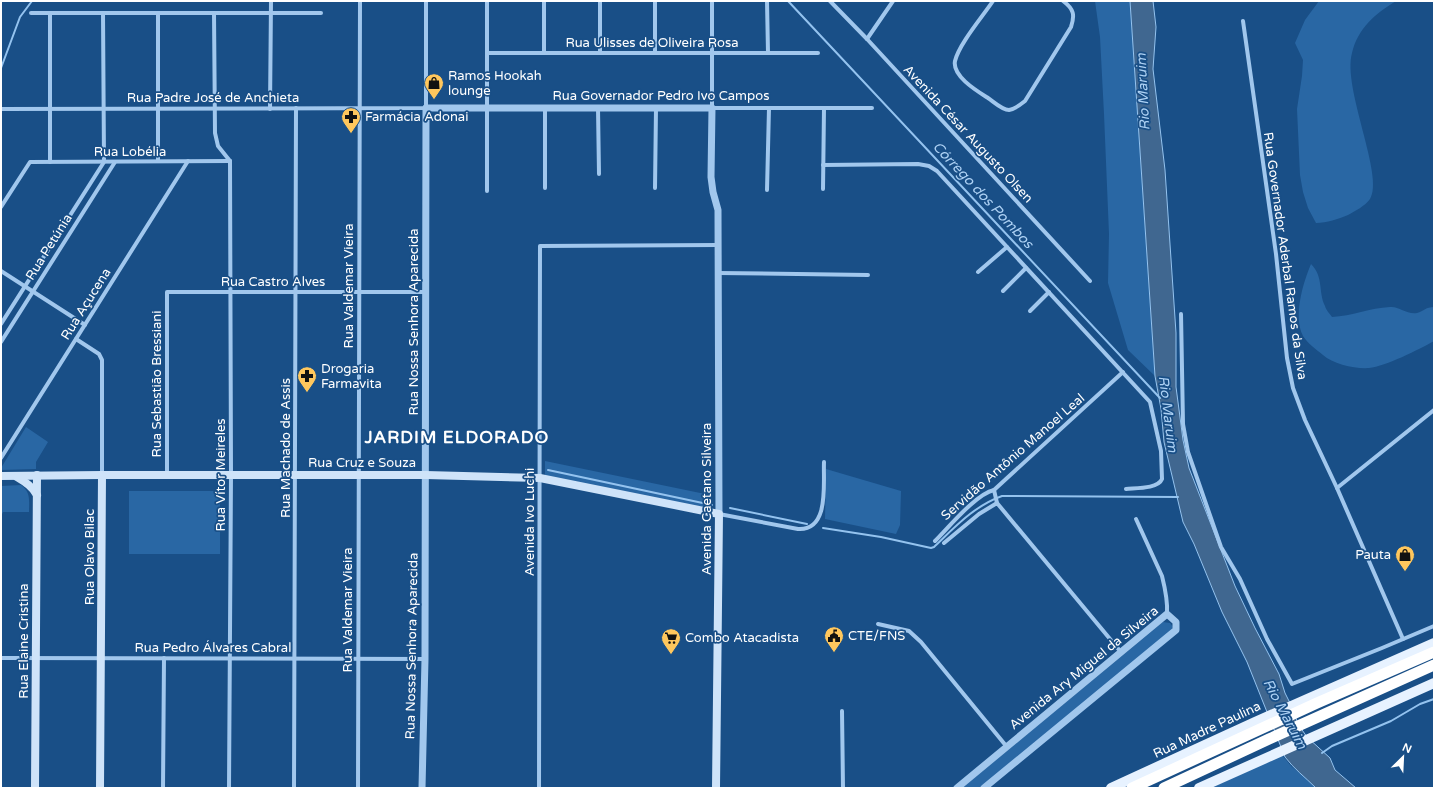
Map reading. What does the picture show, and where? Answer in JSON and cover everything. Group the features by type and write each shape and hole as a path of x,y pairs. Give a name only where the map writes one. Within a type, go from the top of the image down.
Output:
{"highway":[{"path":"1132,788 1260,724 1434,652"},
{"path":"1164,788 1322,715 1434,666"}],"main road":[{"name":"Rua Cruz e Souza","path":"1,476 102,474 426,475 540,478 719,514"},
{"name":"Rua Olavo Bilac","path":"100,788 102,474"},
{"path":"16,476 28,483 37,495"},
{"name":"Rua Elaine Cristina","path":"35,788 37,476"},
{"name":"Avenida Caetano Silveira","path":"716,788 719,514"},
{"path":"1315,700 1434,643"},
{"path":"1199,788 1434,683"},
{"name":"Rua Madre Paulina","path":"1112,788 1260,724"}],"street":[{"path":"270,108 271,1"},
{"name":"Rua Valdemar Vieira","path":"358,788 358,292 360,1"},
{"name":"Rua Nossa Senhora Aparecida","path":"422,788 425,659 426,475 426,1"},
{"path":"487,1 487,191"},
{"path":"544,1 544,53"},
{"path":"600,1 600,53"},
{"path":"655,1 655,53"},
{"path":"712,1 712,108"},
{"path":"768,1 768,53"},
{"name":"Avenida César Augusto Olsen","path":"830,1 1090,281"},
{"path":"867,40 893,1"},
{"path":"993,1 958,54 955,62 956,70 968,84 1001,108 1008,110 1025,101 1072,27 1074,18 1073,11 1070,6 1063,1"},
{"path":"31,13 321,13"},
{"path":"50,13 50,162"},
{"path":"103,13 104,162"},
{"path":"158,13 158,162"},
{"path":"214,13 214,108 216,139 218,146 230,161"},
{"name":"Rua Governador Aderbal Ramos da Silva","path":"1243,21 1276,254 1289,373 1304,420 1337,488 1403,640"},
{"name":"Rua Ulisses de Oliveira Rosa","path":"487,53 818,53"},
{"name":"Rua Padre José de Anchieta","path":"1,108 426,108"},
{"name":"Rua Machado de Assis","path":"294,788 296,108"},
{"name":"Rua Governador Pedro Ivo Campos","path":"426,108 872,108"},
{"path":"545,108 545,188"},
{"path":"598,108 599,174"},
{"path":"655,188 656,108"},
{"name":"Avenida Caetano Silveira","path":"712,108 711,177 718,210 719,514"},
{"path":"767,190 769,108"},
{"path":"823,189 824,108"},
{"name":"Rua Açucena","path":"1,458 188,161"},
{"name":"Rua Lobélia","path":"1,207 30,162 230,161"},
{"name":"Rua Vítor Meireles","path":"229,788 232,292 230,161"},
{"name":"Rua Petúnia","path":"1,324 104,162"},
{"name":"Rua Petúnia","path":"1,342 115,162"},
{"path":"823,165 918,164 933,168 937,171 1150,402 1161,451 1163,478 1160,484 1156,486 1126,489"},
{"name":"Avenida Ivo Luchi","path":"539,788 540,246 718,245"},
{"path":"978,272 1007,247"},
{"path":"1003,291 1026,268"},
{"path":"1,271 85,325"},
{"path":"718,273 868,275"},
{"name":"Rua Castro Alves","path":"167,292 426,292"},
{"name":"Rua Sebastião Bressiani","path":"166,475 167,292"},
{"path":"1030,311 1049,292"},
{"path":"1181,314 1183,424 1188,452 1221,548 1240,580 1267,639 1292,684 1403,640 1434,626"},
{"name":"Rua Olavo Bilac","path":"76,339 99,354 102,360 102,474"},
{"name":"Servidão Antônio Manoel Leal","path":"935,541 966,509 983,495 994,491 1123,372"},
{"path":"1337,488 1434,410"},
{"path":"719,514 798,529 808,528 814,524 821,514 824,462"},
{"path":"994,491 997,502 1120,651"},
{"path":"944,543 979,514 997,502"},
{"path":"1136,519 1162,576 1166,593 1167,614"},
{"name":"Avenida Ary Miguel da Silveira","path":"957,788 1120,651 1167,614 1176,622 1176,630 984,788"},
{"path":"878,624 909,631 913,634 1007,747"},
{"name":"Rua Pedro Álvares Cabral","path":"1,658 425,659"},
{"path":"163,788 164,658"},
{"path":"842,711 843,788"}],"shaded area":[{"path":"1095,1 1130,1 1155,376 1128,350 1108,283 1109,234 1104,114 1100,37"},
{"path":"1319,1 1396,1 1368,22 1358,36 1352,53 1351,68 1353,87 1372,172 1373,188 1370,199 1363,206 1348,215 1328,222 1316,223 1308,208 1300,175 1297,109 1303,60 1295,43 1305,20"},
{"path":"1311,264 1318,274 1323,301 1332,317 1393,307 1406,312 1417,313 1434,307 1434,341 1411,353 1376,367 1357,368 1332,361 1327,358 1307,342 1300,328 1300,300"},
{"path":"26,427 48,442 36,462 36,469 1,470 1,468"},
{"path":"545,461 710,495 710,508 706,509 545,477"},
{"path":"826,469 901,491 900,525 896,534 825,519"},
{"path":"21,485 28,494 29,512 3,512 1,516 1,486"},
{"path":"129,491 220,491 220,554 129,554"},
{"path":"1163,622 1170,623 1173,627 1170,632 981,788 962,788"},
{"path":"1282,755 1292,767 1316,788 1211,788"}],"water":[{"name":"Rio Maruim","path":"1130,1 1153,1 1156,27 1153,69 1165,170 1176,333 1176,387 1183,440 1189,468 1235,586 1279,674 1298,724 1307,737 1330,758 1335,770 1356,788 1316,788 1285,757 1247,662 1222,612 1194,544 1183,522 1164,442 1161,409 1155,376"}],"waterway":[{"path":"1,68 20,17 32,1"},
{"name":"Córrego dos Pombos","path":"788,1 1160,398"},
{"path":"548,470 712,505"},
{"path":"823,528 881,537 931,548 974,511 1002,496 1178,497"},
{"path":"730,508 807,524"},
{"path":"1322,753 1332,746 1391,721 1420,704 1434,699"}],"place":[{"name":"Ramos Hookah lounge","path":"434,100"},
{"name":"Farmácia Adonai","path":"351,134"},
{"name":"Drogaria Farmavita","path":"307,393"},
{"name":"Pauta","path":"1405,572"},
{"name":"CTE/FNS","path":"834,653"},
{"name":"Combo Atacadista","path":"671,655"}],"district":[{"name":"JARDIM ELDORADO","path":"457,437"}]}
